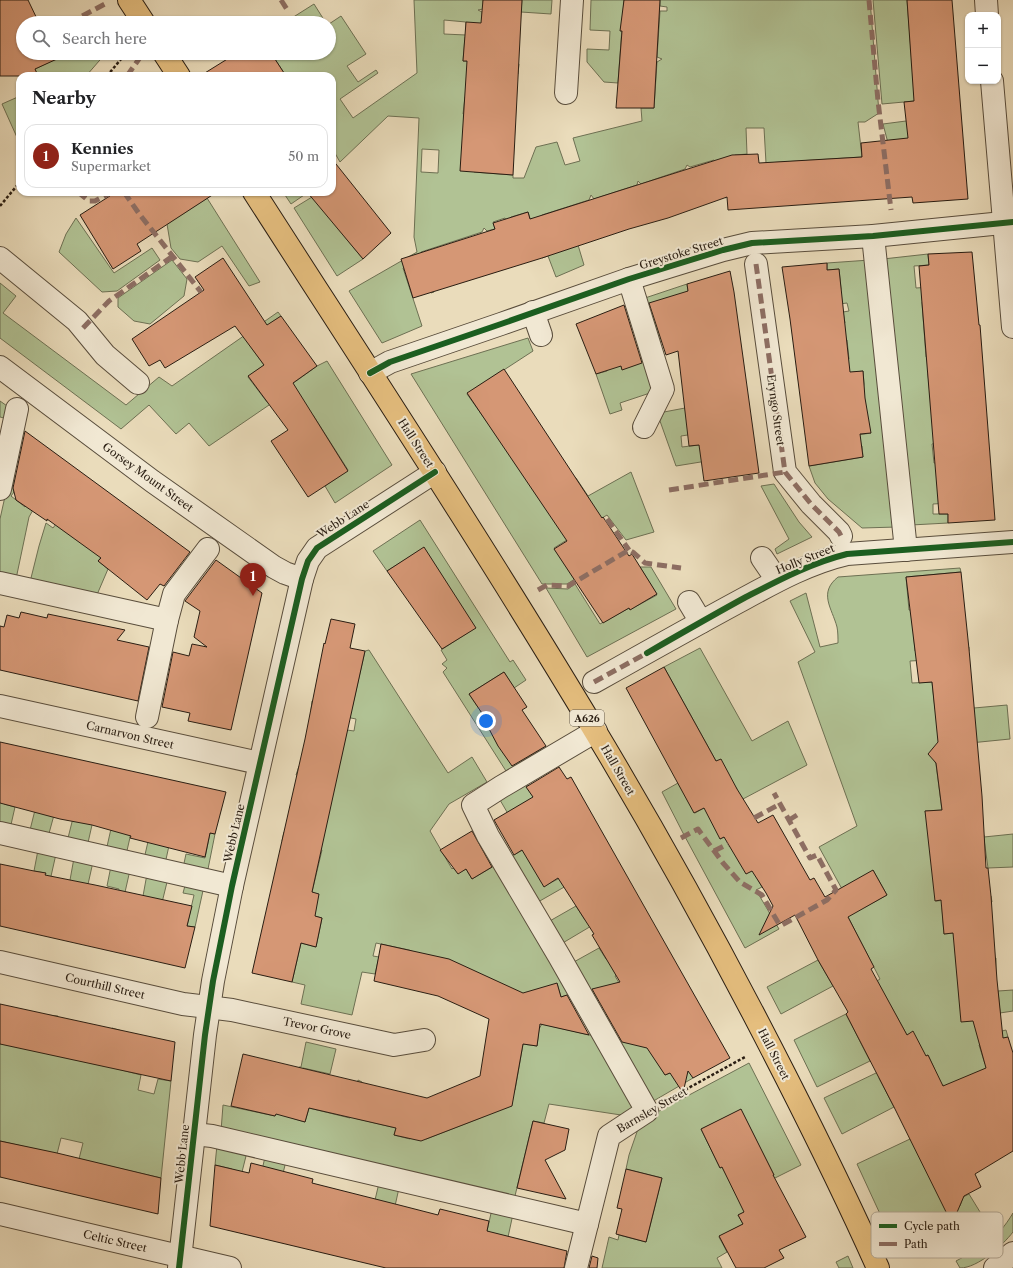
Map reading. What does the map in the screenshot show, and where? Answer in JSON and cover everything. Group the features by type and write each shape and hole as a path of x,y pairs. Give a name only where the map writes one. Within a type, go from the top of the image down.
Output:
{"main road":[{"path":"129,0 139,16"},
{"path":"169,60 176,72"},
{"name":"Hall Street","path":"257,196 435,472 596,732 689,892 733,975 829,1163 871,1253"},
{"name":"Hall Street","path":"873,1258 878,1268"}],"street":[{"path":"566,93 572,0"},
{"path":"986,0 987,12"},
{"path":"992,84 1009,223 1013,327"},
{"name":"Greystoke Street","path":"370,373 390,362 629,279 723,250 752,243 873,236 1009,223"},
{"path":"873,236 906,550"},
{"path":"0,258 77,321 105,355 138,383"},
{"name":"Eryngo Street","path":"756,264 785,472 811,504 839,532 841,536"},
{"path":"629,279 663,389 644,426"},
{"path":"533,312 541,335"},
{"name":"Gorsey Mount Street","path":"0,367 152,481 274,567 302,579"},
{"path":"0,489 17,409"},
{"name":"Webb Lane","path":"180,1262 194,1134 214,977 259,763 302,579 308,561 317,548 435,472"},
{"name":"Holly Street","path":"594,682 777,580 817,563 847,554 1013,542"},
{"path":"147,717 167,620 174,594 208,549"},
{"path":"762,558 777,580"},
{"path":"0,583 167,620"},
{"path":"689,602 701,622"},
{"name":"Carnarvon Street","path":"0,706 259,763"},
{"path":"596,732 473,805 488,836 586,1002 647,1111"},
{"path":"0,834 232,886"},
{"name":"Courthill Street","path":"0,962 183,1004 210,1006"},
{"name":"Trevor Grove","path":"210,1006 394,1045 424,1040"},
{"name":"Barnsley Street","path":"576,1268 609,1136 647,1111"},
{"path":"194,1134 212,1136 587,1224"},
{"name":"Celtic Street","path":"0,1214 180,1262 230,1268"},
{"path":"995,1268 1013,1254"}],"path":[{"path":"110,72 120,60"},
{"path":"0,206 16,187"}],"green space":[{"path":"414,0 483,0 483,9 478,10 482,12 481,38 465,37 463,61 519,64 518,74 481,72 479,98 465,97 463,114 478,115 474,172 513,175 513,178 524,178 536,147 557,142 565,165 580,161 573,138 642,121 641,108 654,108 657,62 662,59 657,57 660,11 667,11 667,7 660,6 660,0 870,0 879,113 865,122 858,122 862,157 766,163 764,128 746,128 747,154 735,155 727,197 725,198 714,160 690,167 687,165 685,169 641,184 638,181 637,185 594,199 591,195 589,200 542,215 554,253 578,245 584,265 556,277 548,256 542,258 528,212 511,217 508,225 505,218 493,222 495,229 487,231 484,228 482,232 421,252 434,292 431,293 421,263 403,268 422,326 382,343 349,291 417,252 414,237 419,118 388,116 340,162 336,155 336,72 283,72 276,60 336,60 336,19 341,16 366,54 347,66 358,82 376,70 378,73 340,99 353,118 417,73","holes":["444,20 466,22 466,35 444,34","422,149 439,150 438,173 421,172"]},
{"path":"522,0 552,0 551,14 521,12"},
{"path":"591,0 624,0 618,83 604,82 587,62 587,49 609,50 610,31 590,30"},
{"path":"873,0 907,0 915,101 882,104"},
{"path":"314,4 322,16 295,16"},
{"path":"54,60 100,60 89,72 36,72 35,69"},
{"path":"16,98 16,135 2,104"},
{"path":"917,121 922,179 888,143 883,124"},
{"path":"286,196 303,196 291,204"},
{"path":"312,197 363,259 337,276 294,208"},
{"path":"207,198 260,282 249,286 222,246 198,262 180,259 171,248 167,224"},
{"path":"76,218 114,273 152,248 160,260 117,291 102,292 59,252 66,234"},
{"path":"928,254 929,265 914,266 916,288 931,287 932,301 922,302 926,357 936,356 928,374 930,395 943,442 932,444 934,463 945,462 950,503 933,504 933,514 948,514 948,523 911,525 883,259"},
{"path":"172,260 187,279 184,296 150,324 134,321 118,307 118,298"},
{"path":"870,260 897,527 862,528 828,499 815,483 809,466 863,457 862,446 851,448 858,435 871,433 858,420 864,384 863,371 841,374 839,360 849,359 847,340 836,340 834,325 845,323 843,312 849,311 847,303 832,305 841,289 839,269 827,270 827,263"},
{"path":"0,283 16,296 3,313 126,405 159,377 172,386 278,312 281,316 246,340 264,365 248,377 267,402 317,366 327,361 392,465 335,503 325,486 348,470 313,415 289,429 272,403 209,446 189,423 176,434 149,405 121,429 0,338"},
{"path":"687,284 688,291 684,340 657,342 642,299"},
{"path":"528,338 533,351 467,394 487,422 576,478 588,496 631,472 654,532 626,540 607,515 554,548 575,579 567,584 542,584 411,374"},
{"path":"617,356 622,369 630,362 647,356 653,392 620,403 622,410 610,414 596,374 607,371"},
{"path":"0,401 10,408 8,419 0,417"},
{"path":"685,408 687,421 708,432 681,436 682,447 699,445 713,460 676,466 660,421 664,412"},
{"path":"10,474 16,479 12,485 14,492 11,496 25,507 36,492 33,510 29,517 16,579 0,575 0,519"},
{"path":"774,484 799,522 812,537 777,554 775,549 789,539 761,486"},
{"path":"420,520 510,662 513,660 526,680 514,688 504,672 469,694 490,725 488,727 499,746 546,746 506,771 443,672 447,668 442,664 447,660 441,650 475,628 424,548 387,571 373,551"},
{"path":"46,523 53,528 56,524 109,547 98,561 108,569 96,597 30,582"},
{"path":"640,567 651,567 676,609 587,657 546,588 568,589 575,584 600,624 657,595"},
{"path":"960,568 961,572 906,577 909,610 921,610 925,638 914,639 915,651 969,647 969,651 929,655 929,660 910,661 912,683 932,682 935,709 1007,705 1010,739 940,746 932,756 936,764 942,810 925,811 933,839 1013,834 1013,867 988,868 984,839 936,901 991,896 992,902 942,908 944,934 954,933 956,962 996,958 995,1019 998,1032 1006,1030 1008,1037 979,1045 985,1064 1013,1057 965,1153 952,1210 960,1206 963,1197 969,1194 980,1212 879,1212 857,1164 910,1139 946,1086 939,1084 926,1073 934,1068 928,1055 879,1078 894,1107 842,1134 824,1098 876,1073 913,1032 907,1035 877,981 880,979 845,911 842,889 819,847 857,826 798,662 815,652 790,601 806,593 820,647 838,643 837,627 828,601 829,589 838,577","holes":["873,870 887,895 865,907"]},
{"path":"700,648 752,741 788,721 807,765 743,799 720,839 724,837 753,870 762,887 756,890 779,929 745,948 662,792 678,783 695,813 737,789 716,761 664,667"},
{"path":"369,650 448,773 472,757 487,782 449,804 430,831 452,869 453,868 458,873 466,869 472,879 494,866 571,994 561,997 557,983 538,1003 409,950 376,943 373,956 379,957 375,974 362,972 352,1015 301,1004 305,985 292,982 301,943 316,947 322,918 268,905 312,892 322,850 282,841 284,832 335,783 296,775 299,766 337,774 347,730 354,731 356,719 311,710 312,701 352,708 365,651"},
{"path":"527,784 534,798 521,836 500,800"},
{"path":"0,786 7,788 4,804 15,807 10,829 0,827"},
{"path":"39,794 54,815 48,837 29,834"},
{"path":"77,802 92,825 87,847 67,842"},
{"path":"115,811 131,833 126,855 106,851"},
{"path":"153,820 170,841 165,864 144,859"},
{"path":"210,833 215,834 207,874 183,868 186,854 205,858"},
{"path":"553,833 544,886 560,878 580,878 538,902 512,856"},
{"path":"38,850 56,854 47,894 42,892 45,873 34,871"},
{"path":"74,858 93,862 84,902 70,880"},
{"path":"111,866 130,870 121,910 115,909 119,889 107,886"},
{"path":"147,874 168,878 158,919 143,896"},
{"path":"186,882 204,886 195,927 187,926 194,895 183,893"},
{"path":"576,906 585,920 599,912 603,919 561,944 548,922"},
{"path":"599,948 606,959 622,951 630,967 615,976 629,1000 644,992 648,999 607,1022 603,1016 626,1003 618,990 595,1002 572,963"},
{"path":"818,960 833,986 781,1014 767,987"},
{"path":"1013,990 1013,1011 1000,1013 998,991"},
{"path":"846,1014 870,1061 817,1087 794,1040"},
{"path":"47,1015 58,1016 50,1054 104,1066 112,1028 122,1031 114,1068 141,1075 138,1090 154,1094 158,1079 171,1081 161,1178 79,1159 83,1143 61,1138 57,1154 0,1141 0,1044"},
{"path":"542,1024 594,1036 636,1107 621,1115 549,1104 544,1123 533,1121 514,1200 221,1131 223,1105 275,1116 279,1101 290,1103 299,1067 301,1067 306,1042 336,1049 330,1074 303,1068 292,1118 305,1122 309,1108 350,1118 358,1080 362,1082 354,1118 396,1128 394,1135 410,1139 414,1121 426,1139 485,1116 515,1090 523,1044 537,1046 539,1029"},
{"path":"638,1028 665,1075 689,1070 693,1078 650,1103 616,1041"},
{"path":"749,1063 801,1165 751,1190 759,1205 738,1215 743,1224 719,1237 727,1252 717,1258 722,1268 602,1268 609,1237 618,1240 619,1235 646,1242 662,1178 626,1169 639,1126 648,1117","holes":["741,1110 774,1175 736,1194 722,1167 720,1168 701,1129"]},
{"path":"217,1145 247,1152 238,1188 230,1186 232,1169 215,1165"},
{"path":"265,1157 286,1161 277,1198 262,1170"},
{"path":"379,1183 399,1188 391,1224 375,1200"},
{"path":"492,1209 513,1214 505,1251 487,1231"},
{"path":"1013,1213 1013,1232 1003,1243 1003,1227"},
{"path":"848,1256 853,1268 839,1268 836,1262"},
{"path":"961,1258 985,1258 967,1267 960,1268 956,1261"}],"building":[{"path":"0,0 28,0 36,16 16,16 16,60 55,60 35,69 36,72 16,72 16,76 0,76"},
{"path":"483,0 522,0 513,175 460,171 467,61 463,61 466,22 481,23"},
{"path":"624,0 660,0 654,108 616,108 622,31 620,31"},
{"path":"907,0 952,0 968,199 913,203 912,197 728,210 727,197 668,218 413,298 401,259 495,229 493,223 528,212 530,219 732,155 758,154 759,163 862,157 861,143 908,138 904,102 914,101"},
{"path":"226,60 276,60 283,72 206,72"},
{"path":"336,164 391,233 363,259 310,196 336,196"},
{"path":"110,196 211,196 137,244 141,251 113,269 80,215"},
{"path":"972,252 980,325 995,520 948,523 948,514 939,514 919,266 929,265 928,254"},
{"path":"223,258 267,325 281,316 317,366 293,383 348,471 308,497 271,441 288,430 248,376 264,365 235,326 165,368 160,360 149,366 132,339 204,290 195,277"},
{"path":"827,263 827,270 839,269 850,372 863,371 865,398 871,433 860,434 863,457 809,466 782,267"},
{"path":"730,271 759,473 704,481 699,445 689,446 678,351 666,355 649,303 688,291 687,284"},
{"path":"624,305 642,363 622,370 621,366 596,374 576,324"},
{"path":"504,369 602,518 603,517 629,556 632,554 657,594 630,610 629,608 603,623 554,549 567,541 467,393"},
{"path":"25,431 190,552 164,586 160,584 147,600 98,561 101,558 47,519 47,521 16,500 13,488"},
{"path":"424,547 476,628 442,649 387,571"},
{"path":"216,560 262,593 231,730 188,721 190,713 162,707 173,652 189,656 192,644 207,647 194,637 200,611 185,601"},
{"path":"961,572 982,796 986,868 988,868 991,896 1003,1038 1008,1037 1013,1053 1013,1151 975,1174 981,1187 964,1196 957,1212 946,1212 846,1014 848,1012 818,960 795,915 759,935 773,906 766,893 752,871 746,874 724,837 720,839 704,808 694,813 626,688 664,667 716,761 721,759 758,823 773,815 810,880 814,878 825,897 873,870 887,895 848,917 874,967 871,969 907,1035 913,1031 926,1056 928,1055 943,1086 986,1068 973,1021 961,1022 953,933 944,934 941,900 935,901 925,811 942,810 936,763 928,754 938,742 932,682 919,683 906,577"},
{"path":"21,612 47,618 48,614 125,630 117,640 149,647 138,701 0,670 0,626 4,627 7,615 19,618"},
{"path":"331,619 355,624 350,648 365,651 312,892 319,894 315,916 322,918 316,947 301,943 292,982 252,973 305,739 324,643 325,644"},
{"path":"504,672 527,707 522,710 546,746 512,766 498,746 488,727 490,725 469,694"},
{"path":"0,742 226,792 215,834 210,833 205,857 130,838 131,836 92,825 60,819 0,803"},
{"path":"559,767 567,779 571,777 730,1058 693,1078 688,1071 683,1093 670,1073 665,1075 647,1048 622,1042 592,989 620,982 592,935 594,934 558,878 544,887 522,850 514,855 494,820 533,797 526,787"},
{"path":"472,831 492,867 472,879 466,869 458,874 440,850"},
{"path":"0,864 192,906 187,926 195,927 185,968 0,926"},
{"path":"381,944 449,959 523,993 557,983 561,997 567,995 589,1035 540,1024 537,1046 523,1044 512,1106 421,1141 394,1135 396,1128 309,1108 305,1122 276,1114 275,1116 231,1106 243,1054 427,1098 480,1076 489,1019 438,996 374,981"},
{"path":"0,1004 175,1042 171,1081 0,1044"},
{"path":"741,1109 773,1175 806,1237 779,1250 784,1258 764,1268 736,1268 719,1236 743,1224 738,1215 744,1212 701,1129"},
{"path":"533,1121 569,1129 565,1150 545,1160 566,1199 517,1188"},
{"path":"0,1141 161,1178 158,1214 0,1177"},
{"path":"251,1163 313,1179 312,1183 438,1215 440,1209 489,1221 487,1231 567,1251 564,1268 386,1268 210,1226 215,1165 249,1173"},
{"path":"626,1169 662,1178 646,1242 616,1234 622,1209 617,1208"},
{"path":"592,1256 598,1258 597,1268 589,1268"}],"marked path":[{"path":"281,0 288,11"},
{"path":"869,0 878,101 891,210"},
{"path":"82,16 105,4"},
{"path":"130,72 138,60"},
{"path":"83,196 89,201 95,201 104,196"},
{"path":"127,196 201,292"},
{"path":"83,328 109,301 173,256"},
{"path":"756,264 785,472 811,504 839,532 841,536"},
{"path":"669,490 785,472"},
{"path":"607,519 629,550"},
{"path":"538,590 547,585 568,586 629,550 645,563 681,568"},
{"path":"594,682 647,653"},
{"path":"681,838 698,829 723,863 740,882 762,895 779,924 782,925 827,900 836,890 817,855 810,858 774,793"},
{"path":"754,818 780,804"},
{"path":"789,820 797,815"},
{"path":"714,851 728,844"}],"cycle path":[{"path":"370,373 390,362 629,279 723,250 752,243 873,236 1013,222"},
{"path":"179,1268 205,1035 213,981 232,886 302,579 308,561 317,548 435,472"},
{"path":"647,653 721,611 795,572 847,554 1013,542"}],"place":[{"name":"Kennies","path":"253,596"}]}
